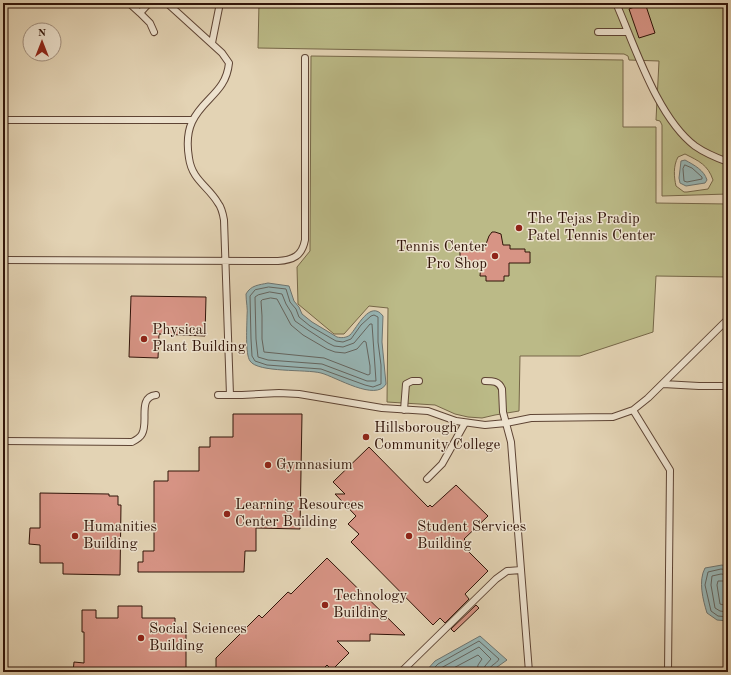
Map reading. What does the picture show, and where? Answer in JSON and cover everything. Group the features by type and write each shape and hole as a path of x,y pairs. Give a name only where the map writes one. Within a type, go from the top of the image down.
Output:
{"lane":[{"path":"128,3 150,23 154,32"},
{"path":"140,13 149,3"},
{"path":"167,3 212,43 229,63 227,76 221,87 192,120 188,137 189,159 194,174 216,199 221,208 224,220 230,395"},
{"path":"212,43 220,3"},
{"path":"616,3 654,91 675,124 697,147 728,162"},
{"path":"598,32 628,32"},
{"path":"3,260 283,261 298,256 303,249 305,240 305,58"},
{"path":"3,120 192,120"},
{"path":"218,395 279,392 299,394 382,408 428,411 447,419 485,425 531,418 613,417 633,410 663,384 728,319"},
{"path":"404,410 406,384 412,381 419,381"},
{"path":"485,381 496,382 501,386 503,412 511,442 529,672"},
{"path":"663,384 728,386"},
{"path":"3,441 132,442 142,434 145,403 150,397 156,395"},
{"path":"633,410 670,470 668,672"},
{"path":"426,479 442,464 465,423"},
{"path":"402,672 496,578 507,571 521,570"}],"shaded area":[{"path":"259,3 728,3 728,194 662,196 662,125 660,121 656,120 659,61 629,60 628,56 624,54 258,48","holes":["685,154 699,161 706,167 713,180 708,189 684,192 676,186 674,172 675,164 678,157"]},
{"name":"The Tejas Pradip Patel Tennis Center","path":"311,56 623,60 623,127 656,127 656,203 728,204 728,277 656,276 653,332 580,356 520,356 519,411 482,418 455,414 435,405 387,402 388,308 369,306 344,334 334,334 298,304 297,267 310,251"}],"water":[{"path":"685,160 704,173 707,180 705,183 686,186 680,183 679,178 681,161"},
{"path":"268,283 289,286 294,301 302,314 337,337 344,338 350,335 364,316 373,311 378,312 383,316 382,342 386,384 381,389 365,389 355,387 321,373 272,369 255,365 250,361 247,346 246,294 253,287"},
{"path":"722,565 728,567 728,621 717,620 707,613 702,590 702,579 705,568"},
{"path":"480,636 507,660 490,672 425,672 435,661"}],"building":[{"path":"645,3 655,33 639,38 629,9"},
{"name":"Tennis Center Pro Shop","path":"492,232 501,234 503,245 510,245 510,249 525,249 525,252 530,252 530,263 509,263 509,276 504,276 504,281 486,281 486,276 480,276 481,263 460,263 460,248 481,249 481,244 486,244"},
{"path":"131,296 206,297 205,336 159,334 158,358 129,357"},
{"name":"Learning Resources Center Building","path":"233,414 302,414 300,529 256,528 256,551 245,551 244,572 138,572 138,562 143,562 143,551 154,551 154,481 168,481 168,471 199,471 199,447 210,447 210,437 233,437"},
{"name":"Student Services Building","path":"369,447 428,507 430,505 432,507 456,485 488,516 464,539 467,542 463,546 488,571 465,594 469,599 445,623 440,618 433,625 351,542 359,534 348,524 356,516 335,494 345,494 333,482"},
{"name":"Humanities Building","path":"40,493 109,494 109,496 118,496 118,505 121,505 120,575 63,574 63,563 40,563 40,545 29,544 30,528 40,528"},
{"name":"Technology Building","path":"327,558 405,635 370,634 370,641 337,641 349,653 332,670 327,665 320,672 216,672 216,658 259,615 262,618 288,592 291,594"},
{"path":"476,605 479,608 454,632 451,629"},
{"name":"Social Sciences Building","path":"118,606 142,606 142,618 175,618 175,630 186,630 186,672 73,672 74,662 84,663 82,610 96,610 96,618 118,618"}],"place":[{"name":"The Tejas Pradip Patel Tennis Center","path":"519,228"},
{"name":"Tennis Center Pro Shop","path":"495,256"},
{"name":"Physical Plant Building","path":"144,339"},
{"name":"Hillsborough Community College","path":"366,437"},
{"name":"Gymnasium","path":"268,465"},
{"name":"Learning Resources Center Building","path":"227,514"},
{"name":"Humanities Building","path":"75,536"},
{"name":"Student Services Building","path":"409,536"},
{"name":"Technology Building","path":"325,605"},
{"name":"Social Sciences Building","path":"141,638"}]}
